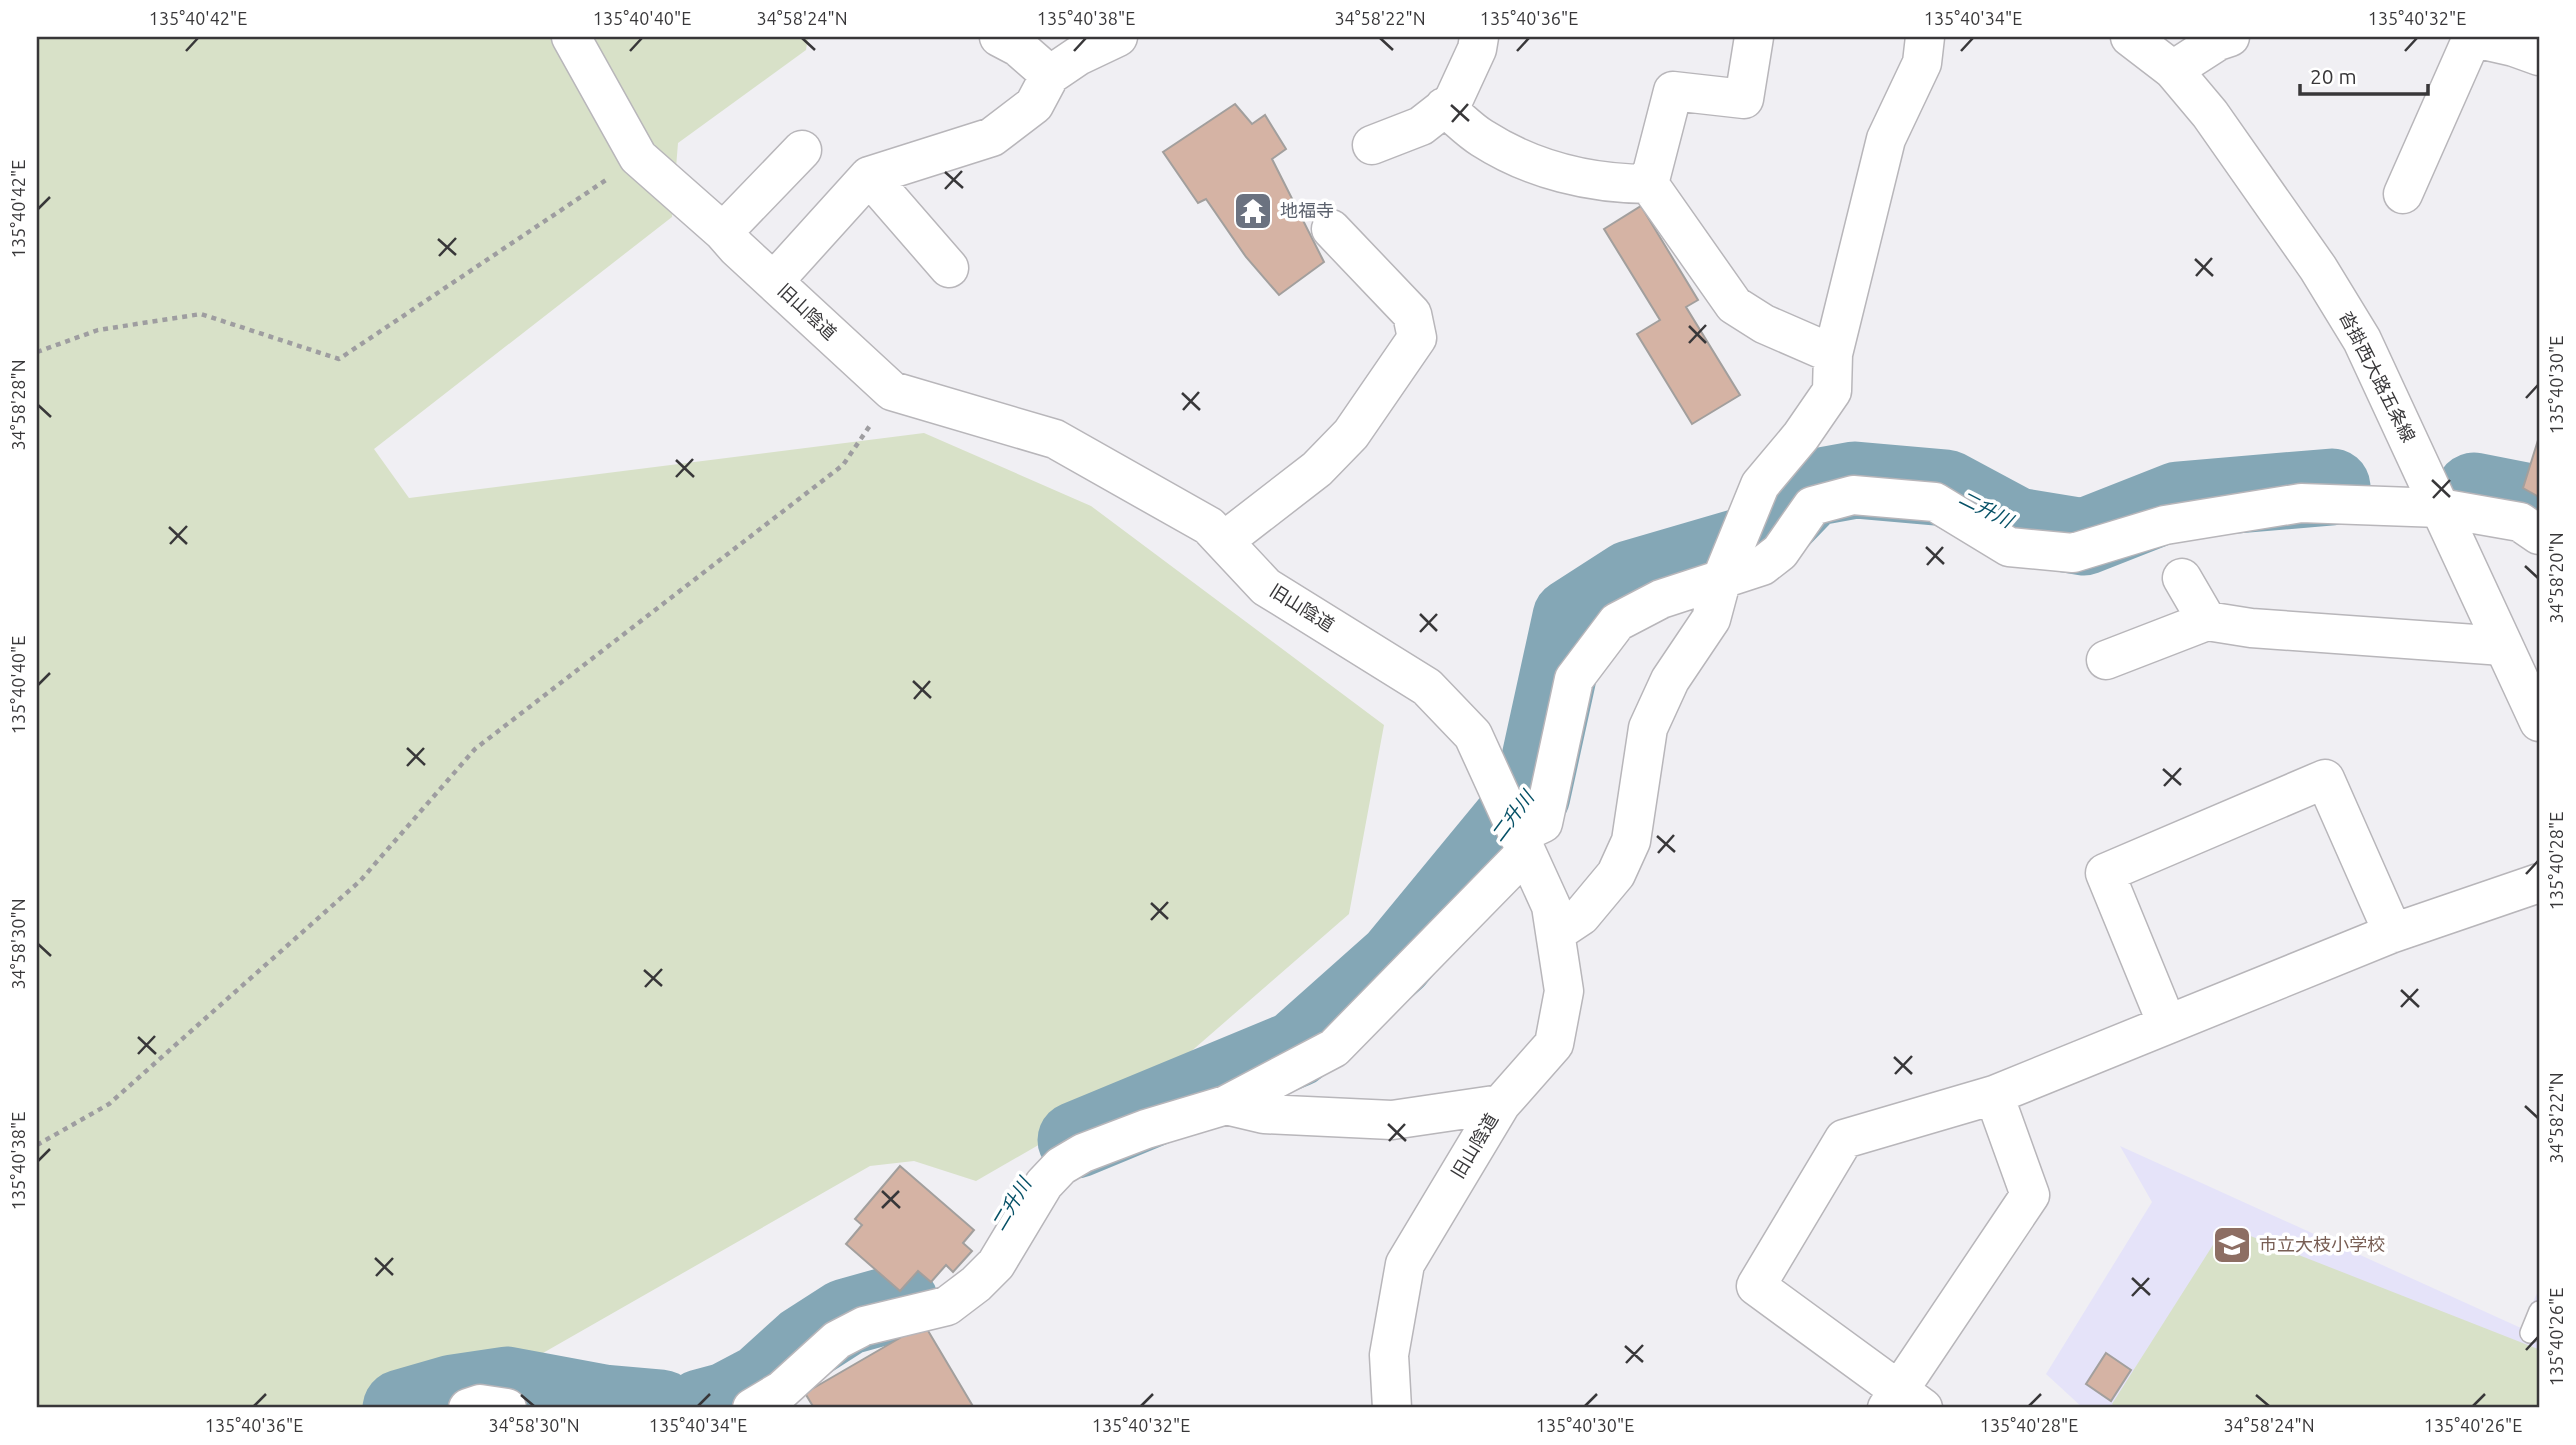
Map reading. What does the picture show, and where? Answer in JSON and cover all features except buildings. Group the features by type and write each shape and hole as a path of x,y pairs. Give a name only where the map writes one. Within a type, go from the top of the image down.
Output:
{"street":[{"name":"旧山陰道","path":"571,37 638,157 723,232 892,391 1055,439 1209,526 1266,587 1427,687 1473,736 1551,906 1564,991 1554,1044 1501,1104 1405,1264 1389,1355 1392,1408"},
{"path":"999,37 1018,47 1050,75"},
{"path":"774,281 869,176 992,137 1034,105 1050,75 1078,55 1118,37"},
{"path":"1372,145 1421,126 1453,101 1477,49 1479,37"},
{"path":"1754,37 1744,99 1673,90 1649,184 1734,305 1764,324 1833,354"},
{"path":"1557,932 1581,916 1616,874 1631,841 1648,728 1670,680 1710,619 1722,578 1760,485 1801,436 1832,391 1833,354 1886,139 1922,63 1925,37"},
{"name":"沓掛西大路五条線","path":"2130,37 2173,70 2210,114 2331,288 2362,340 2504,646 2535,701"},
{"path":"2173,70 2218,41 2230,37"},
{"path":"2403,194 2471,37 2514,47 2539,57"},
{"path":"1444,107 1482,138 1530,162 1575,177 1619,184 1649,184"},
{"path":"723,232 802,150"},
{"path":"869,176 949,268"},
{"path":"1224,541 1317,469 1351,434 1417,338 1412,314 1331,229"},
{"path":"752,1408 782,1390 836,1340 864,1326 947,1306 976,1284 996,1264 1044,1184 1062,1166 1083,1153 1146,1129 1226,1105 1334,1048 1543,823 1574,679 1617,622 1661,599 1762,566 1780,552 1812,506 1853,495 1935,502 2009,547 2073,553 2165,525 2301,503 2440,508 2520,522 2539,535"},
{"path":"2182,578 2207,621"},
{"path":"2106,660 2207,621 2250,628 2504,646"},
{"path":"2167,1024 2105,873 2325,779 2393,933"},
{"path":"1994,1095 2030,1195 1903,1402 1756,1286 1844,1139 1994,1095 2393,933 2539,883"},
{"path":"1226,1105 1264,1114 1392,1120 1501,1104"},
{"path":"468,1408 480,1404 507,1408"}],"lane":[{"path":"2530,1333 2539,1311"}],"path":[{"path":"37,352 98,331 201,314 339,359 638,157"},
{"path":"37,1145 109,1104 360,881 475,749 843,465 892,391"}],"shaded area":[{"name":"市立大枝小学校","path":"2120,1146 2521,1328 2539,1289 2539,1408 2083,1408 2046,1374 2152,1202"}],"green space":[{"path":"37,37 808,37 806,50 678,143 672,217 374,449 409,498 924,433 1091,506 1384,725 1349,914 1172,1068 976,1181 914,1161 870,1166 447,1408 37,1408"},
{"name":"市立大枝小学校","path":"2225,1226 2538,1349 2539,1408 2116,1408 2112,1404"}],"waterway":[{"name":"二升川","path":"1076,1140 1296,1049 1396,960 1532,795 1571,617 1630,579 1760,541 1811,488 1855,480 1946,488 2017,526 2084,537 2178,500 2332,487"},
{"name":"二升川","path":"2474,491 2530,502 2539,509"},
{"name":"二升川","path":"700,1408 726,1401 762,1382 804,1344 846,1317 900,1302"},
{"name":"二升川","path":"401,1408 453,1393 507,1385 604,1403 661,1408"}],"place":[{"name":"地福寺","path":"1253,211"},
{"name":"市立大枝小学校","path":"2232,1245"}]}
